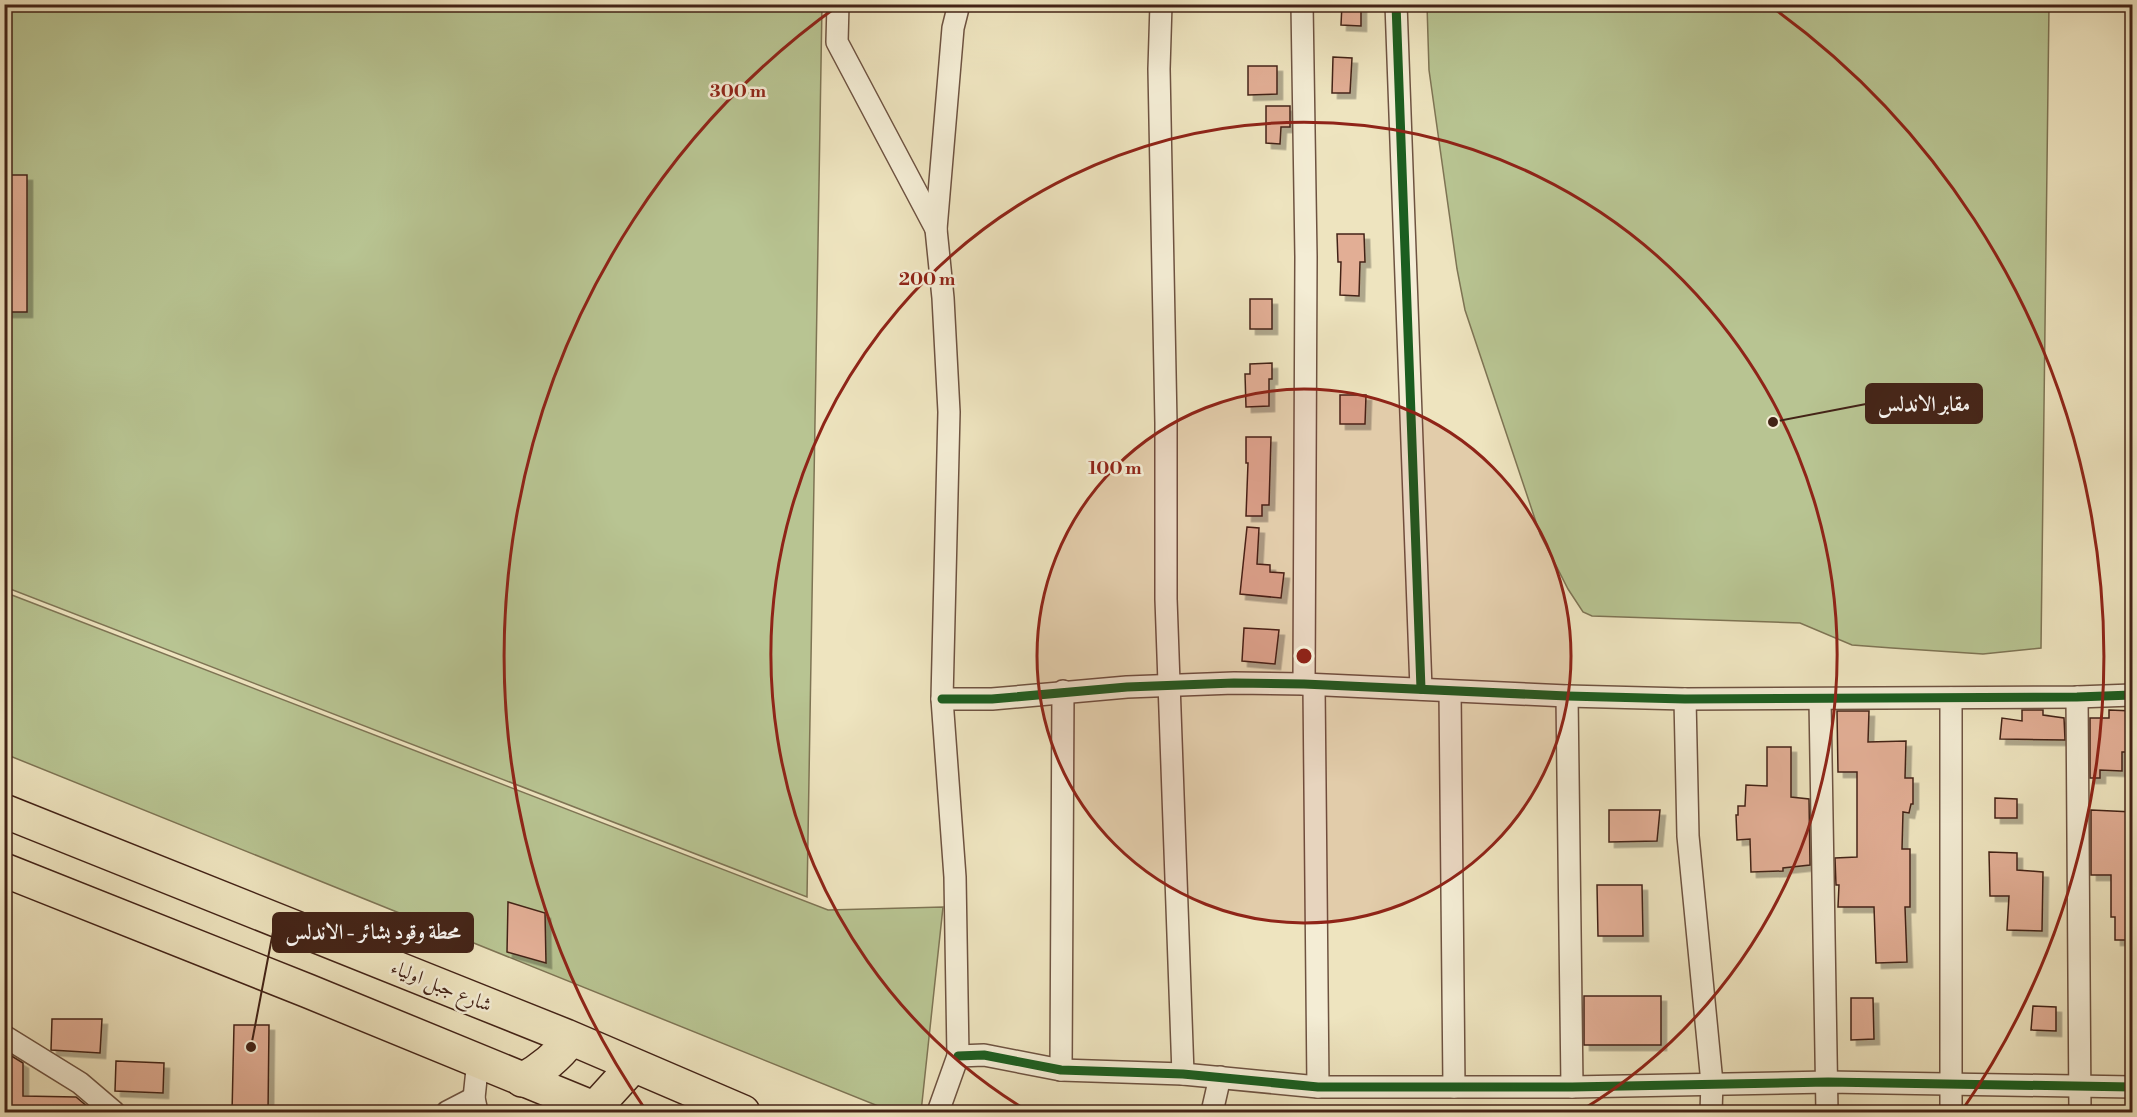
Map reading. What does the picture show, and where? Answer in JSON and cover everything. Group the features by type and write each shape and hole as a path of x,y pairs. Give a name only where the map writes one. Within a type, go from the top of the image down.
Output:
{"highway":[{"name":"شارع جبل اولياء","path":"4,811 571,1039 743,1113"},
{"path":"4,870 478,1060 598,1111 633,1066"},
{"path":"522,1080 541,1070 557,1057 571,1039"}],"street":[{"path":"837,4 837,42 936,229"},
{"path":"939,1112 958,1056 955,877 942,699 949,412 943,298 936,229 953,28 959,4"},
{"path":"1161,4 1159,69 1168,685 1183,1074"},
{"path":"1302,4 1309,685 1318,1087"},
{"path":"1396,4 1421,688"},
{"path":"942,699 992,699 1168,685 1421,688 1567,696 1685,699 1820,700 2133,695"},
{"path":"1450,691 1454,1087"},
{"path":"1061,1070 1063,692"},
{"path":"1567,696 1572,1087"},
{"path":"2077,697 2080,1113"},
{"path":"1951,698 1951,1113"},
{"path":"1685,699 1688,836 1712,1083 1711,1113"},
{"path":"1820,700 1827,1113"},
{"path":"4,1035 80,1083 114,1113"},
{"path":"958,1056 984,1055 1061,1070 1183,1074 1318,1087 1572,1087 1828,1082 2133,1087"},
{"path":"447,1113 475,1105 478,1060"},
{"path":"1212,1113 1220,1077"}],"green space":[{"path":"4,5 822,5 807,897 5,587"},
{"path":"1427,5 2049,5 2041,648 1983,654 1852,645 1800,623 1592,616 1583,612 1568,589 1540,534 1465,310 1457,269 1429,70"},
{"path":"4,592 828,910 943,907 921,1112 893,1112 5,754"}],"building":[{"path":"1342,4 1361,4 1361,26 1341,25"},
{"path":"1333,57 1352,58 1350,93 1332,93"},
{"path":"1248,66 1277,66 1277,94 1248,95"},
{"path":"1266,106 1290,106 1290,127 1281,127 1280,144 1266,143"},
{"path":"4,175 27,175 27,312 4,312"},
{"path":"1337,234 1364,234 1365,262 1360,262 1359,296 1340,295 1341,262 1338,262"},
{"path":"1250,299 1272,299 1272,329 1250,329"},
{"path":"1272,363 1272,379 1269,379 1269,406 1246,407 1245,374 1250,374 1250,364"},
{"path":"1340,395 1366,395 1365,424 1340,424"},
{"path":"1246,437 1271,437 1269,505 1262,505 1262,516 1246,516 1248,463 1246,463"},
{"path":"1247,527 1259,528 1257,564 1270,565 1270,572 1284,573 1281,598 1240,594"},
{"path":"1244,628 1279,630 1275,664 1242,661"},
{"path":"2022,710 2043,710 2043,715 2064,718 2065,740 2000,739 2002,718 2022,721"},
{"path":"2109,710 2133,711 2133,752 2122,752 2122,771 2100,770 2100,778 2090,778 2090,718 2109,718"},
{"path":"1837,711 1869,711 1868,742 1906,741 1905,778 1913,778 1913,804 1911,804 1909,813 1903,812 1902,849 1910,849 1910,907 1905,907 1907,962 1876,963 1874,907 1838,907 1839,885 1836,885 1835,858 1857,857 1857,772 1838,772"},
{"path":"1767,747 1791,747 1791,797 1809,799 1810,865 1783,868 1783,871 1751,872 1750,839 1737,840 1736,815 1738,815 1738,806 1745,806 1746,785 1767,786"},
{"path":"1995,798 2017,799 2017,818 1995,818"},
{"path":"1609,810 1660,810 1657,841 1609,842"},
{"path":"2091,810 2133,812 2133,838 2131,838 2133,940 2115,940 2115,917 2111,917 2111,875 2091,875"},
{"path":"1989,852 2017,853 2017,870 2043,872 2042,931 2007,930 2009,896 1990,896"},
{"path":"1597,885 1642,885 1643,936 1598,936"},
{"path":"508,902 545,913 546,963 507,952"},
{"path":"1584,996 1661,996 1661,1045 1584,1045"},
{"path":"1851,998 1873,998 1874,1039 1851,1040"},
{"path":"2033,1006 2056,1007 2056,1031 2031,1030"},
{"path":"52,1019 102,1019 100,1053 51,1050"},
{"path":"234,1025 269,1025 268,1113 232,1113"},
{"path":"4,1055 10,1055 23,1063 23,1096 76,1097 95,1113 62,1113 62,1110 23,1109 23,1113 4,1113"},
{"path":"116,1061 164,1063 163,1093 115,1091"}],"cycle path":[{"path":"1396,4 1421,689"},
{"path":"942,699 992,699 1127,687 1234,683 1685,699 2132,695"},
{"path":"958,1056 984,1055 1061,1070 1183,1074 1318,1087 1572,1087 1828,1082 2132,1087"}],"place":[{"name":"مقابر الاندلس","path":"1773,422"},
{"name":"محطة وقود بشائر - الاندلس","path":"251,1047"}]}
